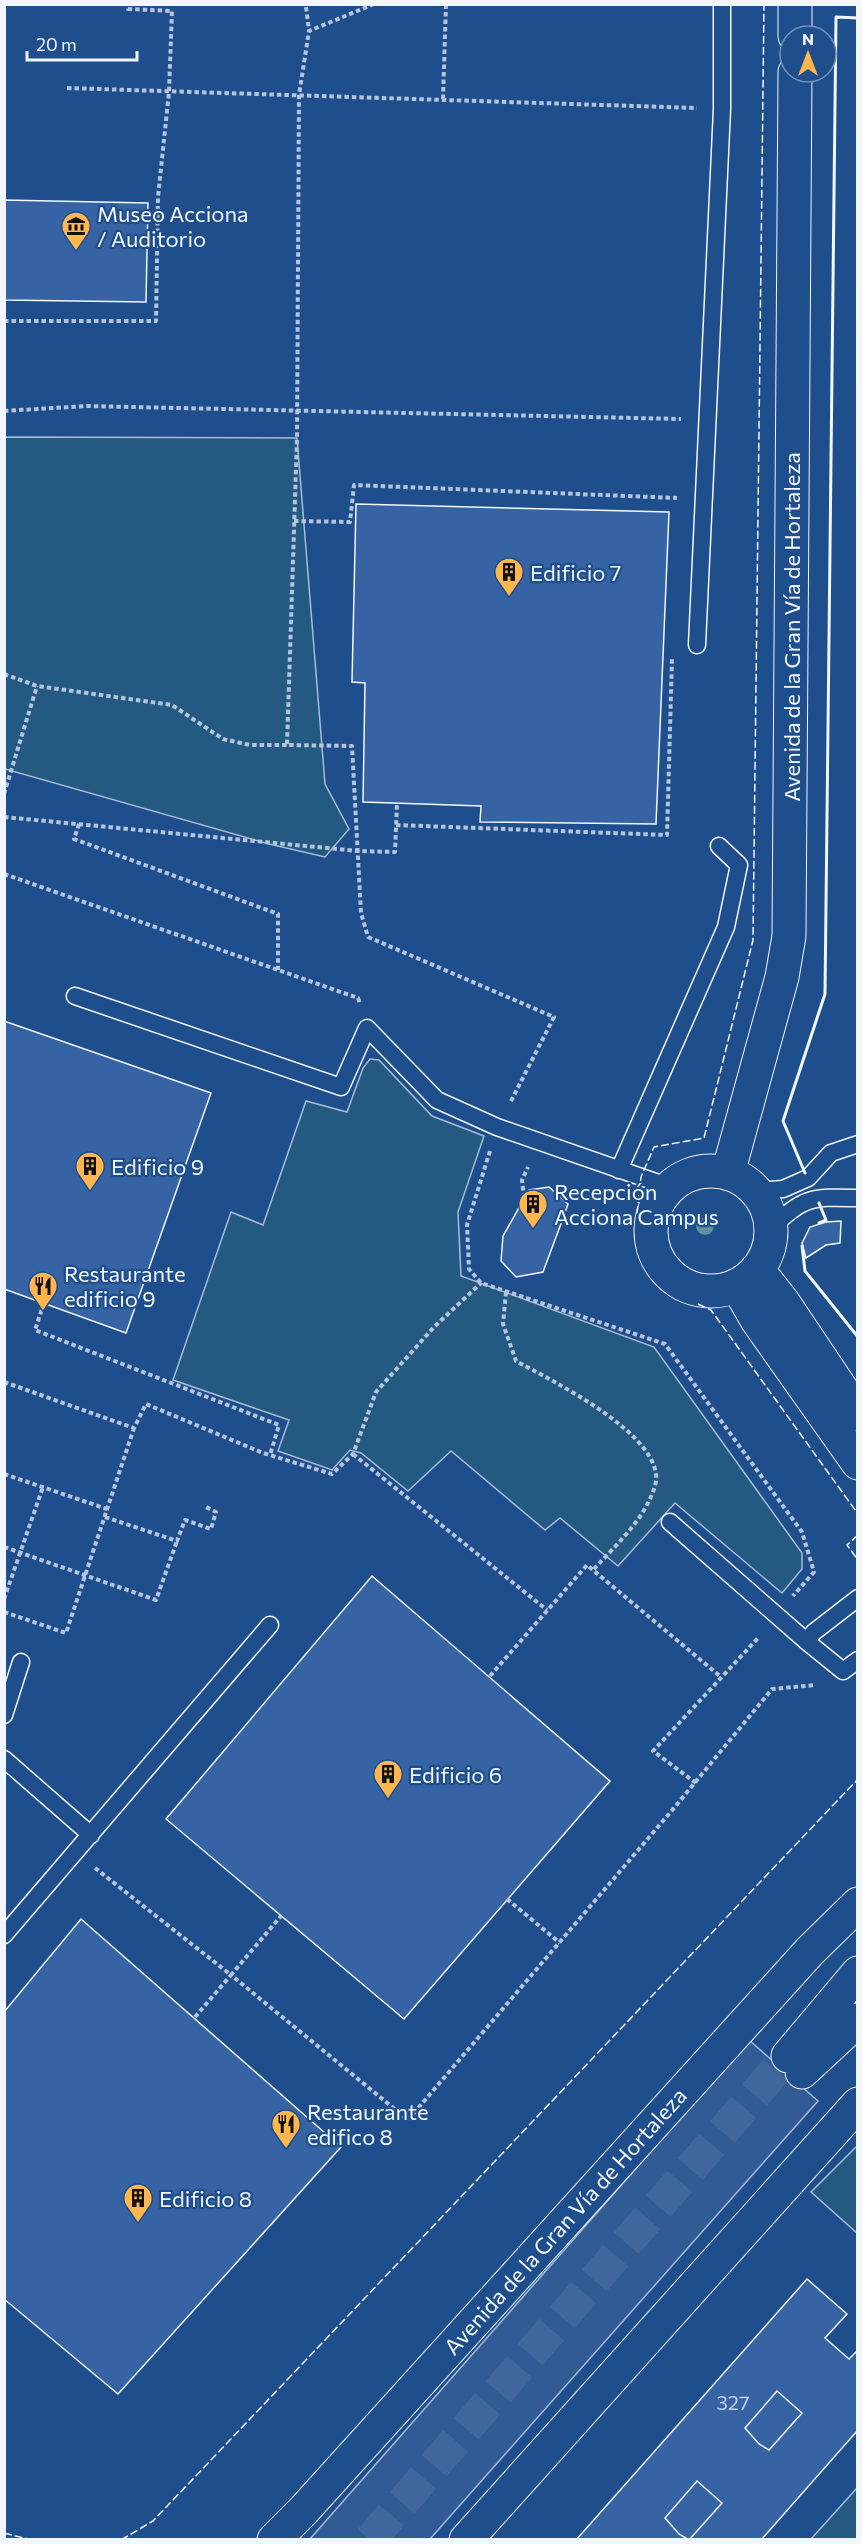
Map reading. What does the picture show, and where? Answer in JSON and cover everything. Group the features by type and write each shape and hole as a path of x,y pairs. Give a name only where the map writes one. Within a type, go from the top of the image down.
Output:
{"street":[{"path":"795,4 795,24"},
{"name":"Avenida de la Gran Vía de Hortaleza","path":"728,1173 782,976 789,936 795,84"},
{"path":"707,1171 728,1173 743,1180 756,1191 765,1205 771,1238 766,1255 747,1277 719,1290 700,1289 682,1283 667,1272 657,1256 651,1238 652,1219 659,1201 670,1186 688,1176 707,1171"},
{"path":"747,1277 783,1302 858,1414"},
{"path":"747,1277 757,1320 858,1463"},
{"name":"Avenida de la Gran Vía de Hortaleza","path":"274,2540 311,2502 810,1950 858,1904"},
{"path":"858,1973 795,2064 858,2020"},
{"path":"466,2540 858,2104"}],"lane":[{"path":"697,645 722,109 722,4"},
{"path":"619,1170 726,927 739,865 719,846"},
{"path":"75,996 341,1087 367,1028 437,1100 498,1127 670,1186"},
{"path":"756,1191 783,1189 808,1178 831,1153 858,1144"},
{"path":"770,1229 793,1207 816,1198 858,1198"},
{"path":"670,1522 843,1671 858,1660"},
{"path":"806,1641 814,1632 858,1598"},
{"path":"4,1935 270,1625"},
{"path":"4,1715 21,1662"},
{"path":"4,1759 91,1835"}],"path":[{"path":"4,321 156,321 158,197 169,92 172,10 128,9 128,4"},
{"path":"309,31 374,4"},
{"path":"443,99 446,4"},
{"path":"287,745 294,521 299,94 309,31 306,8"},
{"path":"66,88 722,109"},
{"path":"4,411 87,406 708,420"},
{"path":"678,419 678,430"},
{"path":"294,521 350,522 354,485 677,498"},
{"path":"677,487 677,510"},
{"path":"396,825 667,835 672,649"},
{"path":"4,674 37,686 172,705 223,739 250,745 351,746 361,913 368,937 554,1017 498,1127 467,1225 469,1269 481,1283 665,1344 802,1532 814,1572 777,1616 653,1751 696,1782"},
{"path":"4,794 37,686"},
{"path":"4,817 358,851 395,852 397,804"},
{"path":"79,824 74,839 278,914 278,970"},
{"path":"4,874 358,998 367,1028"},
{"path":"4,1612 66,1633 134,1428 147,1404 270,1455 332,1474 353,1454 376,1392 434,1327 481,1283"},
{"path":"506,1292 503,1324 516,1361 622,1425 651,1457 656,1484 646,1504 636,1523 593,1570"},
{"path":"44,1304 35,1330 279,1425 270,1455"},
{"path":"4,1382 134,1428"},
{"path":"353,1454 547,1610"},
{"path":"4,1474 107,1509"},
{"path":"4,1599 43,1487"},
{"path":"4,1547 156,1600 185,1520 211,1529 216,1512 206,1507"},
{"path":"105,1517 177,1541"},
{"path":"490,1676 587,1565 721,1677"},
{"path":"86,1861 231,1975 408,2120 696,1782 772,1689 825,1684"},
{"path":"507,1899 560,1943"},
{"path":"195,2017 281,1916"}],"shaded area":[{"path":"5,437 297,438 325,784 349,829 325,857 269,844 5,769"},
{"path":"370,1059 379,1060 432,1116 484,1136 458,1212 461,1276 654,1347 802,1553 802,1569 782,1593 675,1503 618,1566 560,1518 545,1530 451,1451 408,1491 361,1453 350,1450 332,1470 278,1451 289,1420 173,1380 231,1212 263,1225 306,1101 347,1112 363,1068"},
{"path":"749,2040 818,2101 430,2539 309,2540"},
{"path":"857,2146 857,2233 811,2192"},
{"path":"857,2488 857,2539 811,2539"}],"building":[{"name":"Museo Acciona / Auditorio","path":"4,200 148,203 146,302 4,300"},
{"name":"Edificio 7","path":"356,504 669,512 656,824 480,822 481,806 363,802 365,683 352,682"},
{"name":"Edificio 9","path":"4,1021 211,1093 126,1333 4,1289"},
{"name":"Recepción Acciona Campus","path":"549,1187 568,1204 562,1221 543,1272 516,1277 501,1261 503,1236 529,1190"},
{"path":"841,1221 840,1243 826,1245 806,1258 802,1243 810,1227 826,1222"},
{"name":"Edificio 6","path":"372,1576 610,1781 404,2019 166,1819"},
{"name":"Edificio 8","path":"81,1919 341,2147 118,2394 4,2299 4,2012"},
{"path":"807,2279 847,2314 825,2338 849,2359 858,2350 858,2430 761,2540 689,2540 576,2540","holes":["777,2391 802,2413 769,2450 759,2444 745,2428","697,2481 722,2503 689,2540 679,2534 665,2518"]},
{"path":"777,2391 802,2413 769,2450 759,2444 745,2428"},
{"path":"697,2481 722,2503 689,2540 679,2534 665,2518"}],"tunnel":[{"path":"370,2540 788,2056"}],"fence":[{"path":"637,1214 641,1177 654,1147 704,1138 753,940 764,4"},
{"path":"698,1304 711,1310 858,1514"},
{"path":"858,1535 847,1545 858,1560"},
{"path":"121,2540 153,2521 858,1779"},
{"path":"4,2533 32,2540"}],"wall":[{"path":"805,1173 783,1121 825,994 836,17 858,18"},
{"path":"819,1203 826,1220 819,1223"},
{"path":"802,1246 805,1271 858,1337"}],"place":[{"name":"Museo Acciona / Auditorio","path":"76,252"},
{"name":"Edificio 7","path":"509,598"},
{"name":"Edificio 9","path":"90,1192"},
{"name":"Recepción Acciona Campus","path":"533,1230"},
{"name":"Restaurante edificio 9","path":"43,1312"},
{"name":"Edificio 6","path":"388,1800"},
{"name":"Restaurante edifico 8","path":"286,2150"},
{"name":"Edificio 8","path":"138,2224"}]}
